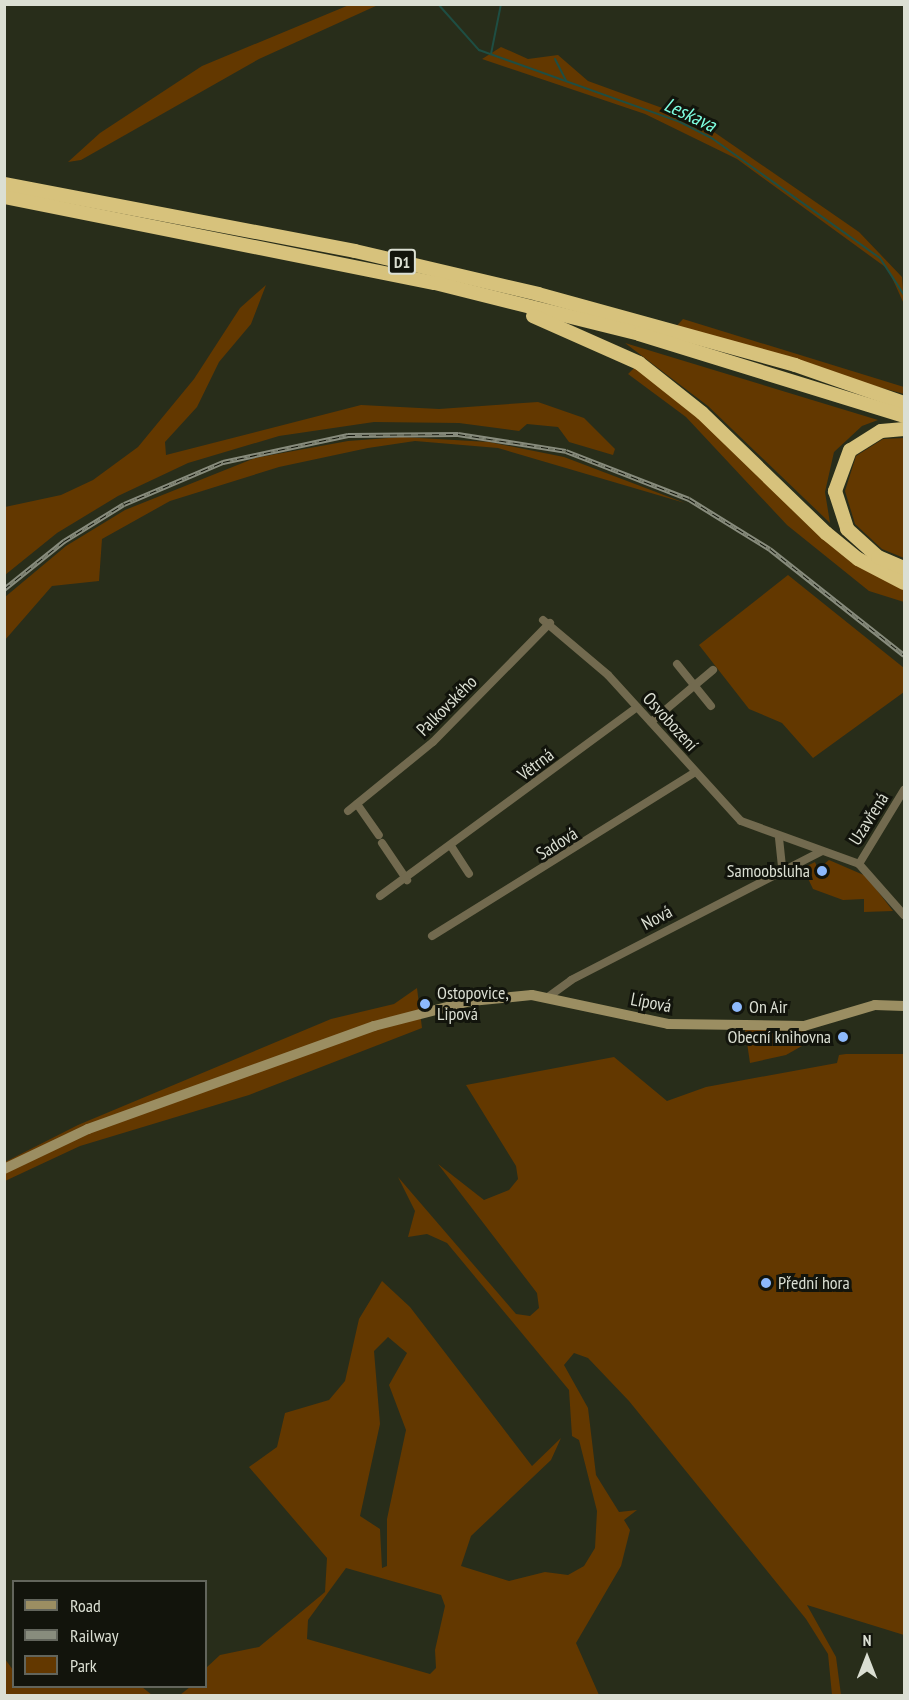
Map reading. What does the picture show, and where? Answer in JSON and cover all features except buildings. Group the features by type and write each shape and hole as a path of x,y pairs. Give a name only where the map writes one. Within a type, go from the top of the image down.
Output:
{"highway":[{"name":"D1","path":"4,184 355,251 538,294 795,365 904,403"},
{"name":"D1","path":"4,197 435,283 639,334 904,416"},
{"path":"435,283 546,320 639,363 702,413 842,546 904,583"},
{"path":"795,365 904,394"},
{"path":"904,429 881,431 850,450 835,491 847,530 878,557 904,568"}],"street":[{"name":"Osvobození","path":"547,621 651,722 694,772 741,821 782,841 822,851 859,864 904,915"},
{"name":"Palkovského","path":"348,811 433,742 547,621"},
{"path":"677,664 711,706"},
{"path":"651,722 713,670"},
{"name":"Větrná","path":"380,896 407,880 637,708"},
{"name":"Sadová","path":"432,936 694,772"},
{"name":"Uzavřená","path":"859,864 904,790"},
{"path":"357,804 407,880"},
{"path":"782,841 785,867"},
{"path":"451,846 469,874"},
{"name":"Nová","path":"548,997 571,980 785,867 822,851"},
{"name":"Lípová","path":"4,1169 88,1129 420,1011 523,994 548,997 677,1025 804,1026 874,1007 904,1005"}],"green space":[{"path":"349,5 378,5 259,59 81,160 68,162 100,133 202,66"},
{"path":"501,47 528,59 558,55 588,81 698,121 859,232 902,277 904,304 888,269 737,159 645,114 482,59"},
{"path":"266,285 251,324 219,362 197,407 165,442 166,455 361,405 439,409 538,402 584,418 615,449 613,455 569,442 558,427 527,424 519,431 459,423 374,422 279,436 188,463 118,496 57,533 5,575 5,507 61,495 93,480 138,447 194,379 240,308"},
{"path":"683,319 904,387 904,394 672,331"},
{"path":"625,343 878,420 862,426 834,452 825,492 830,523 708,406"},
{"path":"639,363 826,533 904,583 904,602 869,591 787,525 686,417 628,374"},
{"path":"402,437 489,442 564,457 685,503 498,448 415,441 368,448 279,467 170,501 102,539 99,581 52,586 5,640 5,597 66,546 125,510 255,458 348,441"},
{"path":"904,438 904,558 882,549 855,524 845,491 856,456 883,439"},
{"path":"788,575 904,668 904,692 813,758 782,723 749,709 699,645"},
{"path":"829,860 866,876 893,911 864,912 864,899 843,900 813,889 803,868 815,862 818,869"},
{"path":"417,988 422,1028 249,1095 80,1146 5,1181 5,1162 78,1125 331,1019 394,1004"},
{"path":"745,1029 813,1032 816,1038 786,1055 750,1063"},
{"path":"846,1054 904,1054 904,1635 807,1605 836,1657 841,1695 832,1695 828,1654 806,1619 629,1401 588,1358 574,1353 564,1365 588,1408 596,1475 619,1512 637,1510 624,1520 630,1530 621,1566 576,1643 599,1695 180,1695 189,1688 207,1688 207,1667 220,1655 259,1647 325,1592 327,1558 249,1467 277,1447 285,1413 329,1400 345,1381 359,1319 382,1281 410,1307 532,1466 561,1438 551,1460 471,1536 461,1566 509,1581 545,1572 568,1575 584,1566 595,1548 597,1511 579,1440 572,1436 569,1390 447,1243 427,1234 408,1237 415,1211 398,1177 516,1314 530,1316 539,1308 537,1293 438,1164 484,1200 509,1190 518,1179 516,1166 466,1085 614,1057 667,1101 706,1087 837,1063 839,1055","holes":["388,1337 407,1353 389,1385 406,1430 387,1519 387,1566 382,1568 380,1529 360,1516 380,1424 374,1351","346,1568 441,1595 445,1606 435,1650 436,1668 430,1674 307,1639 308,1620"]},
{"path":"5,1659 12,1669 12,1688 143,1688 152,1695 5,1695"}],"waterway":[{"name":"Leskava","path":"438,4 479,50 680,122 713,139 880,258 904,295"},
{"path":"491,54 501,4"},
{"path":"555,59 566,81"}],"railway":[{"path":"4,589 64,541 124,504 223,462 348,435 458,434 566,451 689,499 770,549 904,655"}],"place":[{"name":"Samoobsluha","path":"822,871"},
{"name":"Ostopovice, Lipová","path":"425,1004"},
{"name":"On Air","path":"737,1007"},
{"name":"Obecní knihovna","path":"843,1037"},
{"name":"Přední hora","path":"766,1283"}]}
